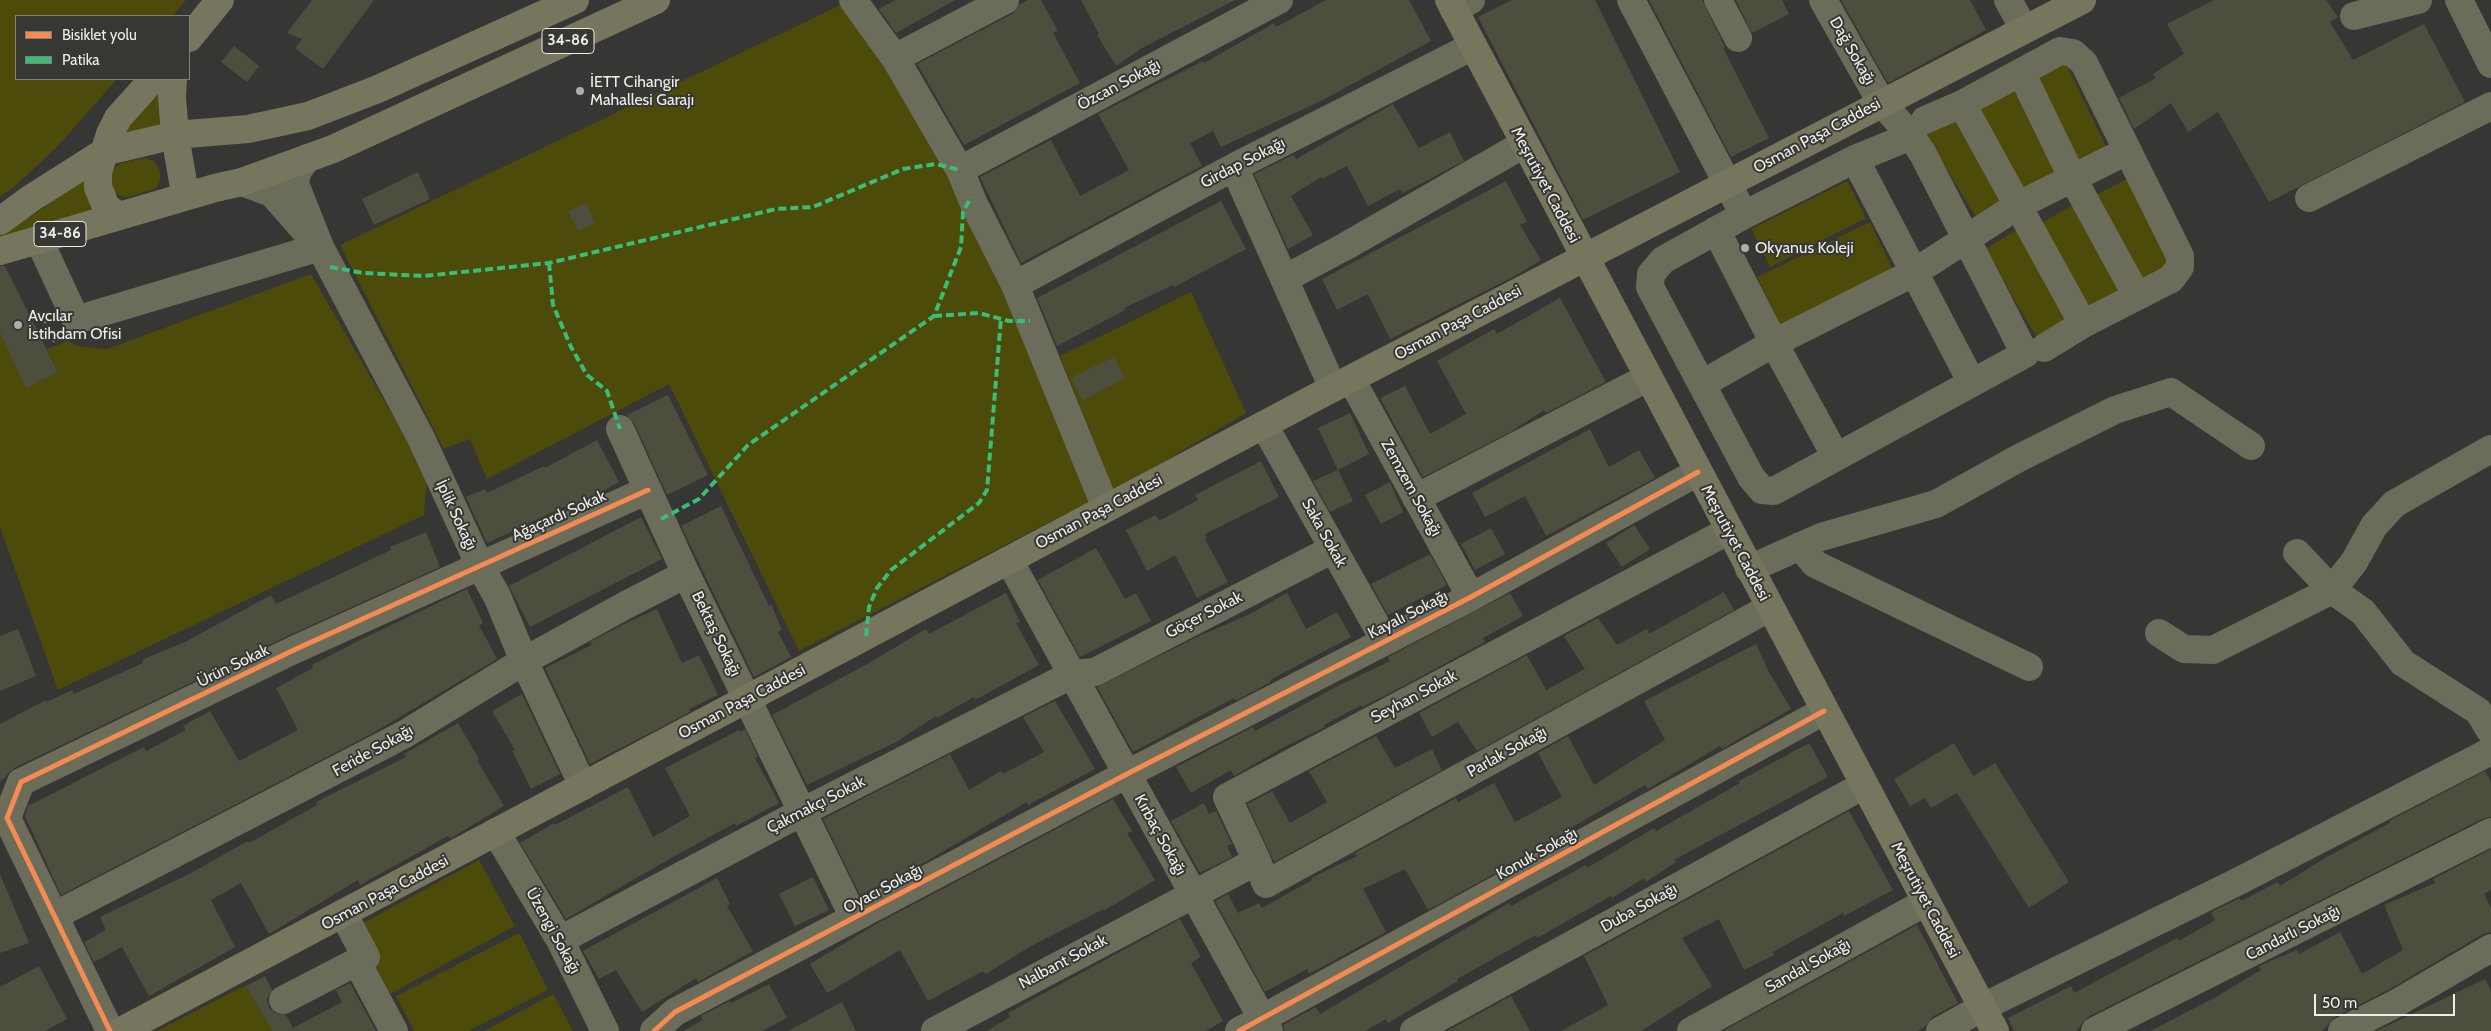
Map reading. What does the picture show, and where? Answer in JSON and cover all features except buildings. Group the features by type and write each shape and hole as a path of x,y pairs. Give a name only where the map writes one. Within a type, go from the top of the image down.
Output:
{"main road":[{"path":"190,37 220,0"},
{"path":"0,221 30,199 104,152 175,135 248,129 308,116 378,89 575,0"},
{"name":"34-86","path":"0,251 180,198 242,182 307,158 333,148 656,0"},
{"name":"Osman Paşa Caddesi","path":"121,1031 344,915 496,832 1106,508 1583,257 2082,0"},
{"name":"Meşrutiyet Caddesi","path":"1458,3 1473,46 1583,257 1996,1031"},
{"path":"119,216 106,207 98,187 98,172 118,118 152,80"},
{"path":"173,80 172,97 175,135 184,188 180,198"}],"street":[{"path":"853,0 894,58 960,170 974,204 1015,285 1106,508"},
{"path":"894,58 1005,0"},
{"name":"Özcan Sokağı","path":"960,170 1279,0"},
{"path":"1631,0 1744,216"},
{"path":"1718,0 1738,38"},
{"name":"Dağ Sokağı","path":"1822,0 1881,102 1918,128 1923,154 2025,354 1972,382"},
{"path":"2008,0 2024,29"},
{"path":"2354,16 2418,0"},
{"path":"2459,0 2491,64"},
{"name":"Girdap Sokağı","path":"1015,285 1234,167 1473,46"},
{"path":"1855,159 1972,382 1774,491 1762,490 1751,476 1650,287 1651,274 1663,260 1716,230 1855,159 1918,128 2060,51 2073,53 2084,63 2180,256 2180,267 2171,279 2083,324 2044,348"},
{"path":"2021,72 2072,178 2138,296"},
{"path":"1962,104 2083,324"},
{"path":"2309,198 2491,106"},
{"path":"1284,279 1346,246 1524,144"},
{"path":"1702,384 1774,343 1915,272 1966,241 2017,206 2127,151"},
{"name":"İplik Sokağı","path":"307,158 297,172 296,184 320,247 421,438 480,566 497,596 524,661 583,786"},
{"name":"Zemzem Sokağı","path":"1234,167 1284,279 1342,384 1416,498 1471,598"},
{"name":"İplik Sokağı","path":"242,182 272,193 320,247"},
{"path":"1716,230 1774,343 1836,457"},
{"path":"39,240 76,320 320,247"},
{"path":"1416,498 1647,378"},
{"path":"1749,569 1821,537 1936,504 2018,458 2116,410 2171,392 2250,446"},
{"name":"Saka Sokak","path":"1264,425 1384,641"},
{"name":"Bektaş Sokağı","path":"620,429 686,574 854,918"},
{"path":"2159,633 2184,649 2213,650 2332,590 2354,562 2374,526 2394,504 2491,449"},
{"name":"Kayalı Sokağı","path":"1127,774 1471,598 1698,472"},
{"name":"Ağaçardı Sokak","path":"480,566 648,490"},
{"name":"Seyhan Sokak","path":"1257,862 1227,797 1728,531"},
{"path":"1800,546 1816,564 2029,667"},
{"name":"Göçer Sokak","path":"1073,674 1095,672 1333,549"},
{"path":"2297,552 2332,590 2364,612 2403,663 2478,711 2491,732"},
{"name":"Kırbaç Sokağı","path":"1009,560 1192,894 1256,1027"},
{"name":"Ürün Sokak","path":"110,1031 7,818 21,782 296,649 480,566"},
{"name":"Feride Sokağı","path":"54,916 406,734 524,661 686,574"},
{"name":"Parlak Sokağı","path":"1257,862 1266,884 1769,608"},
{"name":"Çakmakçı Sokak","path":"560,940 802,812 1073,674"},
{"name":"Konuk Sokağı","path":"1256,1027 1824,711"},
{"path":"1940,1031 1983,1007 2237,882 2491,751"},
{"name":"Oyacı Sokağı","path":"654,1031 675,1012 1127,774"},
{"name":"Duba Sokağı","path":"1414,1031 1864,785"},
{"name":"Üzengi Sokağı","path":"496,832 560,940 605,1031"},
{"name":"Candarlı Sokağı","path":"2095,1031 2491,832"},
{"path":"1192,894 1257,862"},
{"name":"Nalbant Sokak","path":"934,1031 1192,894"},
{"name":"Sandal Sokağı","path":"1691,1031 1926,902"},
{"path":"282,1000 366,957 344,915"},
{"path":"2342,1031 2395,1004 2491,948"},
{"path":"357,962 394,1031"}],"shaded area":[{"path":"0,0 186,0 174,15 15,15 15,80 116,80 57,147 14,187 0,196"},
{"path":"847,2 934,141 1034,356 1092,500 799,651 669,384 487,479 470,439 444,449 340,245"},
{"path":"2064,59 2107,149 2077,165 2031,76"},
{"path":"2017,87 2061,176 2025,195 1975,110"},
{"path":"158,94 159,108 166,125 117,138"},
{"path":"1962,115 2002,203 1976,217 1925,133"},
{"path":"145,158 154,161 160,171 160,180 156,188 126,198 112,192 109,182 113,169 121,163"},
{"path":"2129,178 2173,264 2142,284 2095,195"},
{"path":"85,179 93,212 0,241 0,234 33,215"},
{"path":"1847,181 1866,218 1770,267 1751,229"},
{"path":"2074,204 2123,294 2092,314 2038,225"},
{"path":"1870,222 1900,284 1787,339 1757,277"},
{"path":"2022,227 2067,322 2038,340 1985,249"},
{"path":"311,274 427,475 424,515 58,690 0,527 0,333 27,387 58,372 47,349 67,341 78,346 107,349"},
{"path":"1191,292 1246,413 1114,491 1060,356"},
{"path":"479,860 515,926 390,994 356,927"},
{"path":"519,933 548,990 468,1031 414,1031 396,996"},
{"path":"246,986 272,1031 157,1031 238,989"},
{"path":"553,994 573,1031 484,1031"}],"marked path":[{"path":"330,267 363,273 424,276 549,263 776,209 813,207 903,169 936,164 960,170"},
{"path":"661,519 699,499 748,445 934,316 961,247 963,212 971,197"},
{"path":"549,263 553,305 571,347 587,375 607,391 620,429"},
{"path":"934,316 979,313 1009,321 1030,321"},
{"path":"866,636 869,607 877,588 891,570 979,503 987,490 1001,318"}],"cycle path":[{"path":"654,1031 675,1012 1127,774 1471,597 1698,472"},
{"path":"110,1031 7,818 21,782 296,649 648,490"},
{"path":"1239,1031 1824,711"}],"place":[{"name":"İETT Cihangir Mahallesi Garajı","path":"580,91"},
{"name":"Okyanus Koleji","path":"1745,248"},
{"name":"Avcılar İstihdam Ofisi","path":"18,325"}]}
